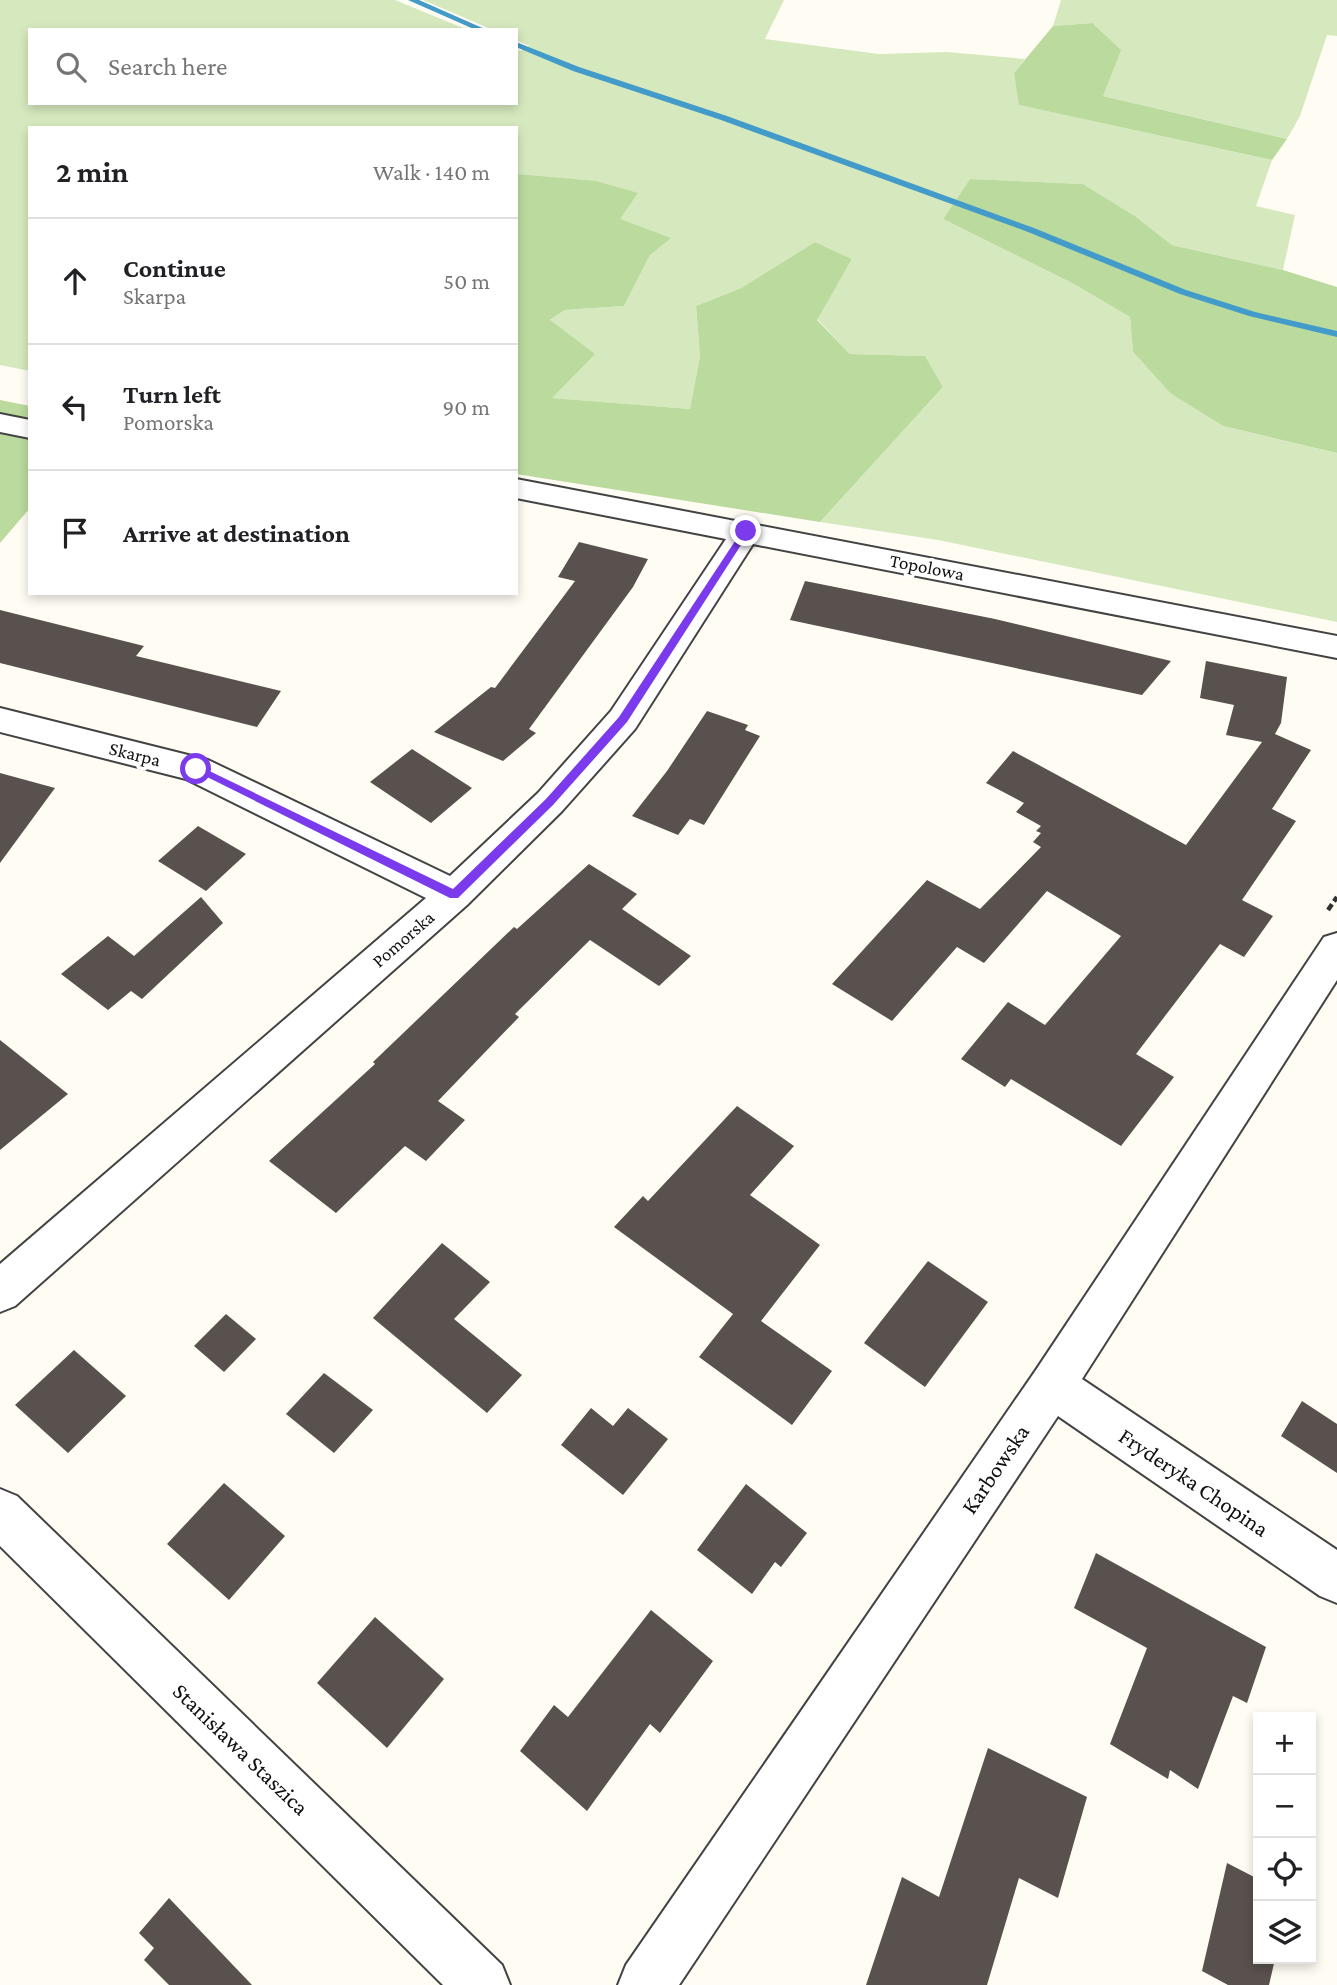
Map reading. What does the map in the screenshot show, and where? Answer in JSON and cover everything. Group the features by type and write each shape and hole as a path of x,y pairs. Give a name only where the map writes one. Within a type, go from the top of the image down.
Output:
{"street":[{"path":"0,423 28,429"},
{"name":"Topolowa","path":"518,488 1337,647"},
{"name":"Pomorska","path":"0,1292 454,895 550,802 623,720 746,531"},
{"name":"Skarpa","path":"0,720 196,769 454,895"},
{"name":"Karbowska","path":"646,1985 1052,1385 1337,948"},
{"name":"Fryderyka Chopina","path":"1052,1385 1337,1579"},
{"name":"Stanisława Staszica","path":"0,1513 482,1985"}],"green space":[{"path":"0,0 395,0 463,28 28,28 28,105 518,105 518,50 521,51 529,46 518,41 518,28 488,28 423,0 784,0 765,39 879,54 947,52 1025,59 1014,73 1020,105 1272,160 1256,206 1295,215 1283,270 1172,245 1135,216 1083,184 970,179 943,219 1072,283 1130,317 1133,352 1171,394 1223,426 1337,453 1337,622 938,540 820,522 943,387 925,356 850,354 817,319 852,259 815,242 741,288 696,306 700,356 690,409 551,398 549,321 565,310 624,306 650,255 619,219 637,194 518,174 518,126 28,126 28,371 0,365"},
{"path":"1061,0 1337,0 1337,36 1327,35 1300,116 1287,139 1103,96 1092,23 1053,26"},
{"path":"1092,23 1121,50 1103,96 1287,139 1272,160 1019,105 1014,73 1053,26"},
{"path":"518,174 596,181 638,193 620,219 671,238 650,255 624,306 565,310 550,320 595,354 552,398 690,409 700,356 696,306 741,288 815,242 852,259 817,320 850,354 925,356 943,387 820,522 518,474"},
{"path":"970,179 1083,184 1135,216 1172,245 1283,270 1337,287 1337,453 1223,426 1171,394 1133,352 1130,317 1072,283 943,219"},
{"path":"0,400 28,406 28,510 0,543"}],"building":[{"path":"579,542 648,559 633,587 529,729 536,733 503,761 434,732 491,687 495,688 575,581 558,577"},
{"path":"805,581 995,619 1171,661 1142,695 790,620"},
{"path":"0,610 144,646 136,656 281,691 257,727 0,663"},
{"path":"1206,661 1287,677 1281,723 1275,734 1311,750 1272,809 1296,821 1242,900 1273,916 1244,957 1220,944 1136,1054 1174,1077 1121,1146 1011,1079 1005,1087 961,1059 1008,1002 1045,1025 1121,936 1047,891 984,963 957,947 892,1021 832,984 927,880 980,909 1041,847 1033,842 1041,833 1036,831 1041,826 1016,812 1024,803 986,783 1013,751 1186,845 1262,742 1226,735 1234,705 1200,698"},
{"path":"707,711 748,725 745,730 760,736 704,825 690,819 678,835 632,816 667,771"},
{"path":"412,749 472,788 431,823 370,782"},
{"path":"0,773 55,788 0,863"},
{"path":"198,826 246,854 206,891 158,861"},
{"path":"589,864 637,894 622,909 691,956 659,986 590,940 515,1014 519,1017 438,1101 465,1120 426,1161 405,1146 336,1213 269,1161 375,1064 373,1062 514,927 517,929"},
{"path":"201,897 223,923 142,999 131,991 108,1010 61,974 108,936 134,956"},
{"path":"0,1040 68,1094 0,1150"},
{"path":"737,1106 794,1146 750,1195 820,1245 761,1321 832,1371 792,1425 699,1357 733,1314 614,1227 643,1196 648,1201"},
{"path":"442,1243 490,1282 454,1319 522,1375 487,1413 373,1318"},
{"path":"928,1261 988,1302 925,1387 864,1343"},
{"path":"226,1314 256,1339 224,1372 194,1346"},
{"path":"74,1350 126,1396 68,1453 15,1405"},
{"path":"324,1373 373,1410 334,1453 286,1414"},
{"path":"1302,1401 1337,1424 1337,1473 1281,1436"},
{"path":"591,1408 613,1426 628,1408 668,1439 623,1495 561,1445"},
{"path":"224,1483 285,1536 229,1600 167,1544"},
{"path":"746,1484 807,1533 781,1567 775,1562 752,1594 697,1550"},
{"path":"1096,1553 1266,1647 1247,1703 1233,1696 1198,1789 1170,1770 1168,1779 1110,1744 1147,1648 1074,1608"},
{"path":"651,1610 713,1661 660,1733 650,1724 587,1811 520,1751 554,1705 568,1717"},
{"path":"375,1617 444,1679 387,1748 317,1683"},
{"path":"988,1748 1087,1797 1058,1898 1019,1878 987,1985 866,1985 902,1877 939,1897"},
{"path":"1227,1863 1253,1876 1253,1964 1274,1964 1269,1985 1228,1985 1202,1971"},
{"path":"169,1898 252,1985 169,1985 144,1960 154,1948 139,1933"}],"waterway":[{"path":"412,0 478,28"},
{"path":"518,45 576,69 724,118 1031,230 1183,292 1252,314 1337,334"}],"route":[{"path":"196,769 454,895 550,802 623,720 746,531"}]}
